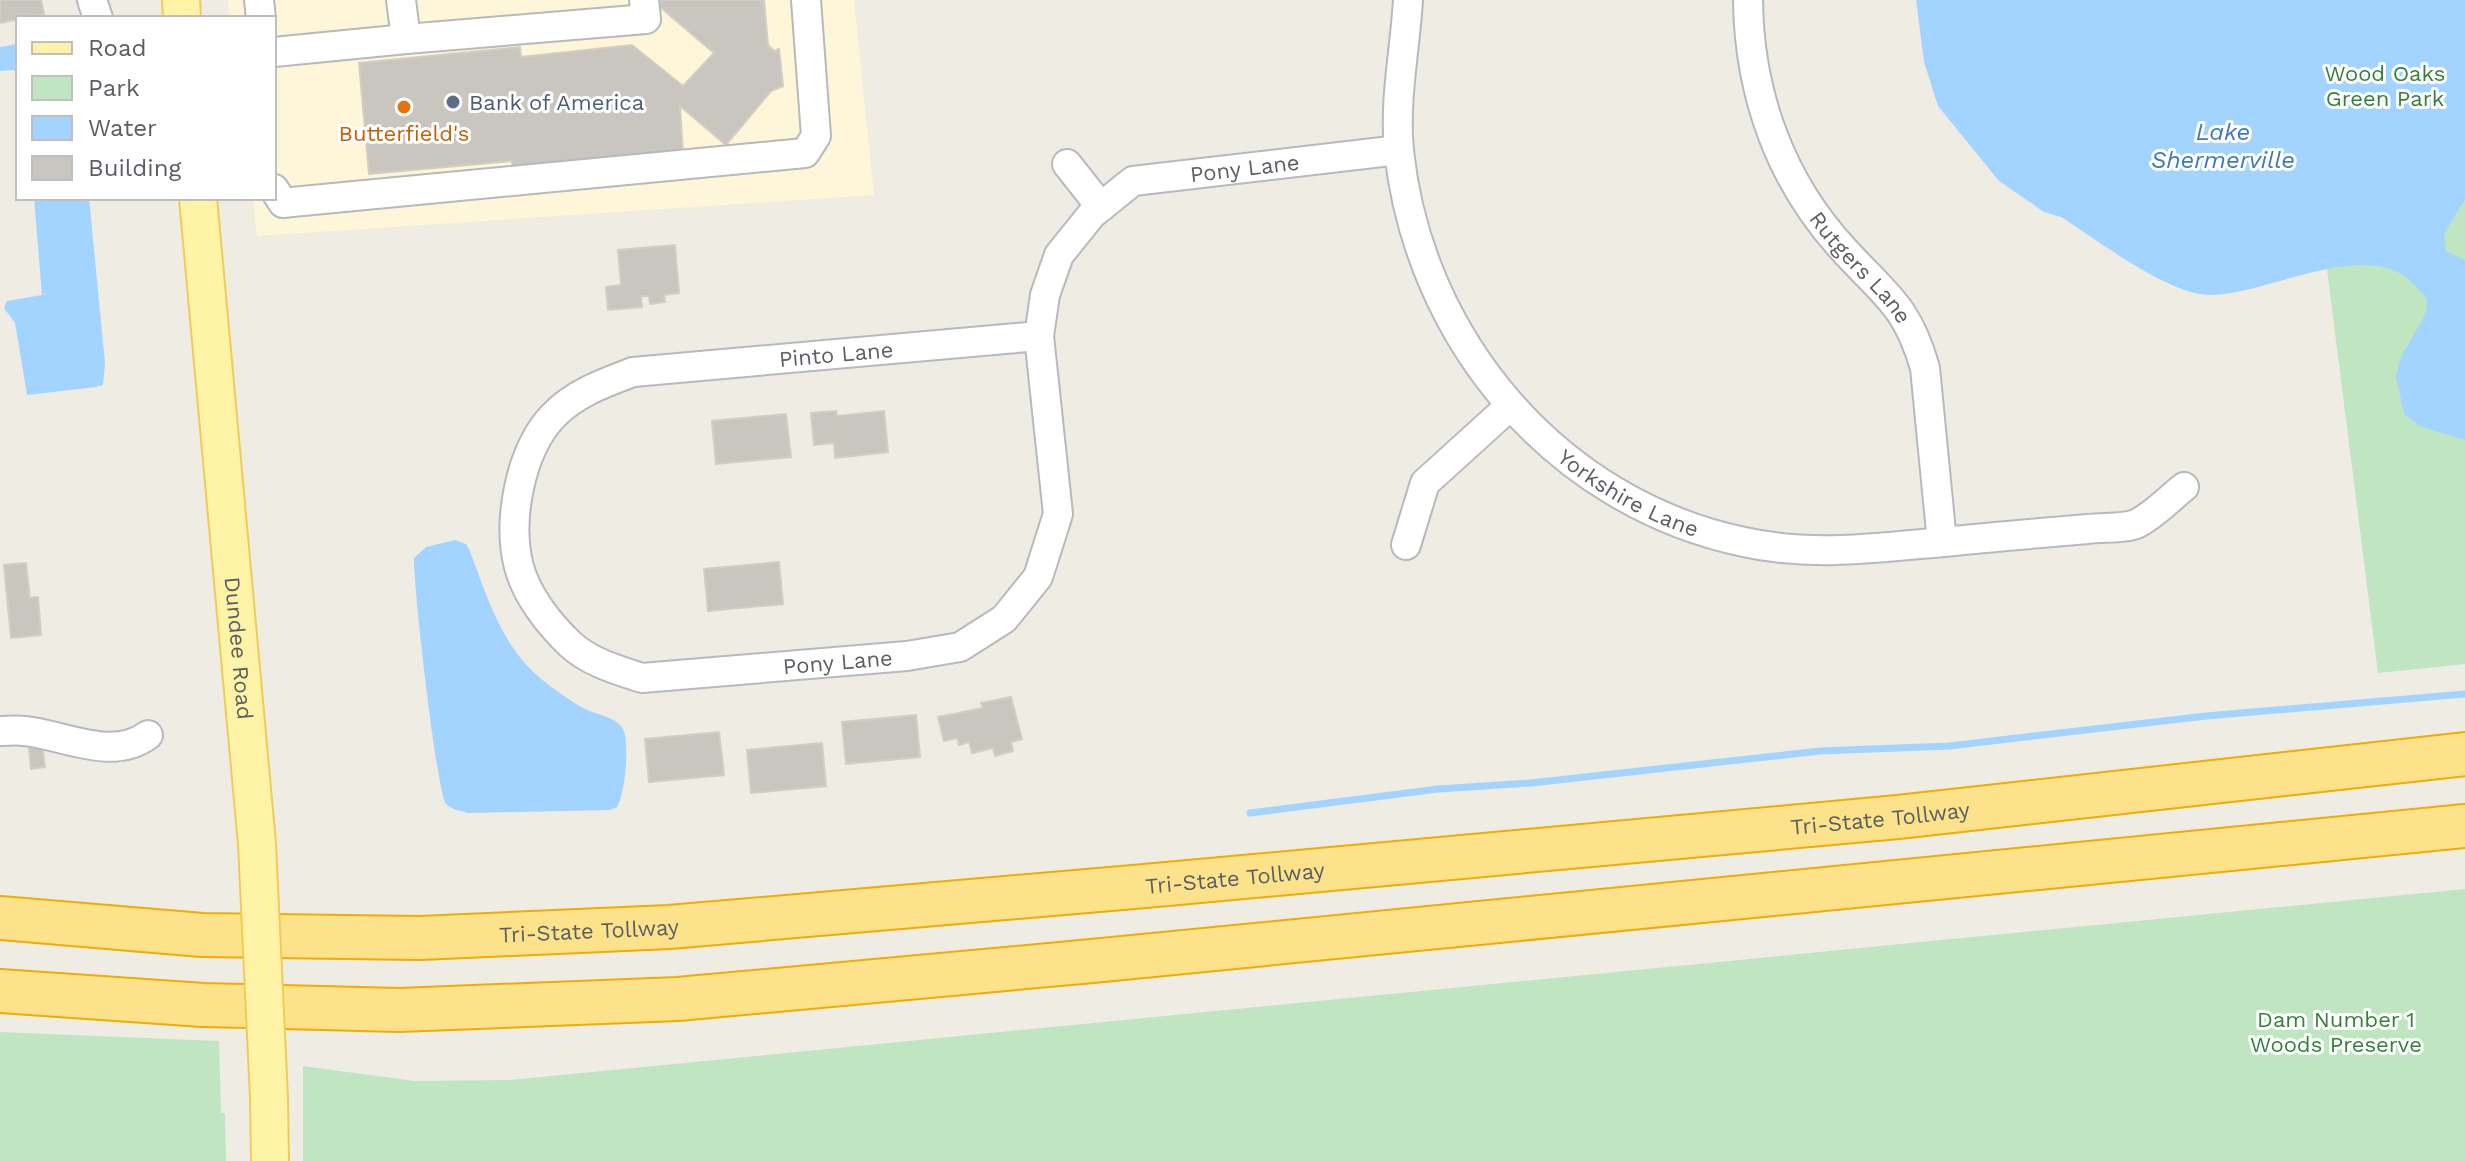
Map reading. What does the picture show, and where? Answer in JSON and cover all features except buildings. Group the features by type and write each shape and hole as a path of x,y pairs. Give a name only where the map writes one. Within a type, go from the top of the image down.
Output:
{"highway":[{"name":"Tri-State Tollway","path":"0,918 202,935 404,937 669,927 1898,817 2465,754"},
{"path":"0,991 203,1005 399,1010 678,999 1108,960 2465,826"}],"main road":[{"name":"Dundee Road","path":"198,200 257,844 270,1161"}],"street":[{"path":"401,0 406,39"},
{"path":"276,52 646,19 644,0"},
{"path":"276,192 283,203 805,153 816,136 806,0"},
{"name":"Yorkshire Lane","path":"1408,0 1400,85 1399,150 1422,252 1467,347 1510,406 1549,445 1589,475 1635,502 1691,528 1745,543 1794,550 1851,551 2135,524 2184,487"},
{"name":"Rutgers Lane","path":"1748,0 1748,31 1764,107 1775,144 1792,180 1843,249 1886,290 1904,314 1918,342 1925,368 1942,542"},
{"name":"Pony Lane","path":"633,372 590,388 553,417 524,463 515,514 519,568 540,611 572,646 605,666 642,678 907,656 960,647 1004,619 1038,577 1058,514 1039,336 1045,295 1059,255 1101,207 1133,181 1399,150"},
{"path":"1067,164 1101,207"},
{"name":"Pinto Lane","path":"633,372 1039,336"},
{"path":"1406,545 1425,483 1510,406"},
{"path":"0,731 25,730 106,747 137,743 148,735"}],"shaded area":[{"path":"228,0 854,0 874,195 257,236 253,200 276,200 276,16 230,16"}],"green space":[{"name":"Wood Oaks Green Park","path":"2293,0 2465,0 2465,664 2378,673"},
{"name":"Dam Number 1 Woods Preserve","path":"2465,889 2465,1161 303,1161 303,1066 414,1081 510,1080"},
{"path":"0,1032 219,1041 226,1161 0,1161"}],"water":[{"name":"Lake Shermerville","path":"1916,0 2465,0 2465,199 2444,234 2446,251 2465,260 2465,440 2419,426 2404,414 2396,376 2401,357 2426,313 2427,299 2406,277 2386,268 2362,265 2337,267 2232,293 2210,295 2193,293 2154,276 2061,217 2044,212 1999,181 1938,106 1924,62"},
{"path":"16,44 16,72 0,71 0,47"},
{"path":"34,200 89,200 105,363 103,385 27,395 15,323 4,308 7,301 42,295"},
{"path":"455,540 466,544 469,549 496,618 526,664 567,698 611,719 623,729 626,768 617,807 609,810 469,813 446,804 426,687 414,558 426,547"}],"waterway":[{"path":"1250,813 1438,789 1531,783 1820,751 1949,746 2206,716 2465,694"}],"place":[{"name":"Bank of America","path":"453,102"},
{"name":"Butterfield's","path":"404,107"}]}
